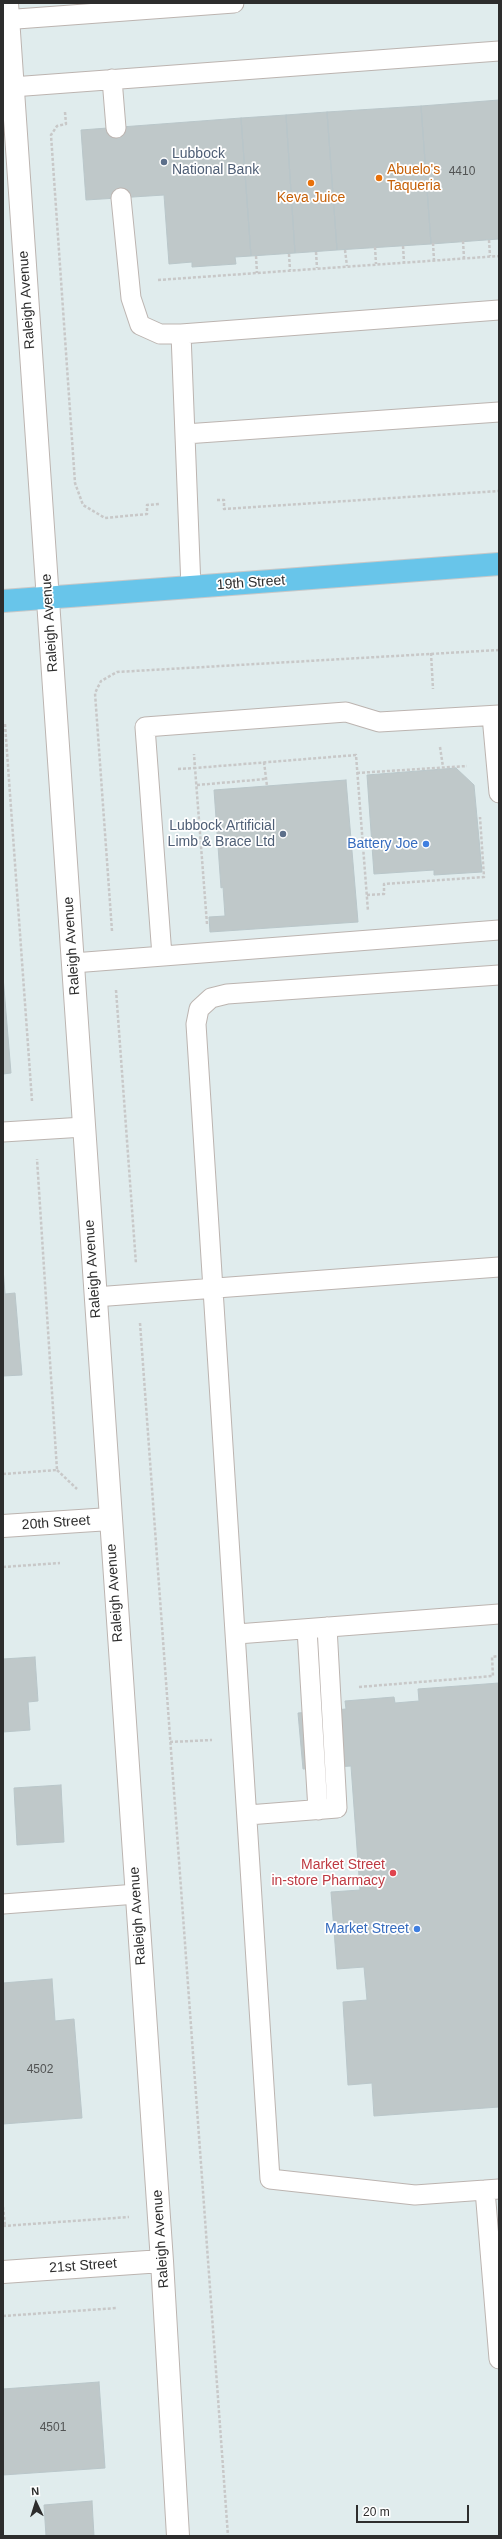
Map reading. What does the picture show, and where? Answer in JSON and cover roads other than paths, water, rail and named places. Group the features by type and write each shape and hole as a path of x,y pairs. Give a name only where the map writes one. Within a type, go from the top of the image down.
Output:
{"main road":[{"name":"19th Street","path":"3,601 499,564"}],"street":[{"name":"Raleigh Avenue","path":"6,14 48,598 110,1519 159,2214 178,2536"},
{"name":"20th Street","path":"3,1526 110,1519"},
{"name":"21st Street","path":"3,2272 162,2261"}],"lane":[{"path":"6,14 234,3"},
{"path":"12,87 499,51"},
{"path":"112,79 116,128"},
{"path":"122,198 131,298 140,325 160,334 181,334 499,310"},
{"path":"181,334 191,588"},
{"path":"185,434 499,412"},
{"path":"162,956 145,727 346,712 379,722 496,715 499,793"},
{"path":"73,962 499,930"},
{"path":"499,975 227,994 210,998 199,1009 196,1024 237,1634 270,2178 415,2195 492,2190 499,2359"},
{"path":"3,1132 84,1127"},
{"path":"95,1297 499,1267"},
{"path":"237,1634 499,1614"},
{"path":"248,1815 337,1808 327,1627"},
{"path":"307,1629 318,1810"},
{"path":"3,1904 137,1894"}],"place":[{"name":"Lubbock National Bank","path":"164,162"},
{"name":"Abuelo's Taqueria","path":"379,178"},
{"name":"Keva Juice","path":"311,183"},
{"name":"Lubbock Artificial Limb & Brace Ltd","path":"283,834"},
{"name":"Battery Joe","path":"426,844"},
{"name":"Market Street in-store Pharmacy","path":"393,1873"},
{"name":"Market Street","path":"417,1929"}]}
